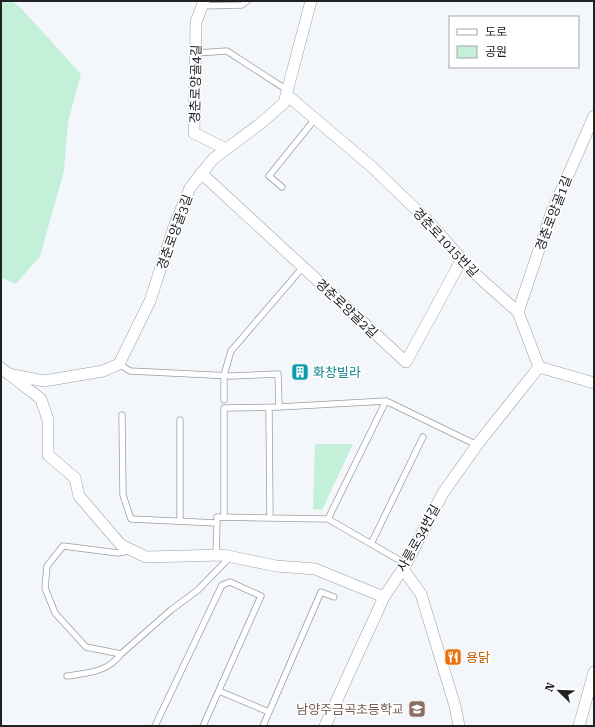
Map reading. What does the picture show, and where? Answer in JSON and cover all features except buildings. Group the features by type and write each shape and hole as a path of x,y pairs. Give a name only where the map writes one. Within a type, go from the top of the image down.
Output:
{"street":[{"name":"경춘로양골3길","path":"119,364 150,301 175,224 190,188 213,159 284,103 288,93 311,1"},
{"name":"경춘로양골4길","path":"203,4 196,22 194,133 226,149"},
{"name":"경춘로1015번길","path":"288,93 315,119 372,167 429,222 474,272 518,312 539,367"},
{"name":"경춘로양골1길","path":"518,312 551,214 594,116"},
{"name":"경춘로양골2길","path":"201,173 406,362 462,259"},
{"path":"5,371 44,381 103,372 119,364"},
{"path":"539,367 594,383"},
{"name":"사릉로34번길","path":"325,726 384,597 404,566 443,493 477,445 539,367"},
{"path":"5,371 41,399 48,420 48,456 75,478 79,496 121,545 146,557 230,556 276,566 315,569 384,597"},
{"path":"404,566 421,594 455,706 458,726"},
{"path":"579,726 594,672"}],"lane":[{"path":"203,4 242,5 247,1"},
{"path":"196,53 226,50 288,93"},
{"path":"282,187 269,176 315,119"},
{"path":"224,400 224,375 230,351 303,267"},
{"path":"119,364 130,371 224,375 278,374 279,407"},
{"path":"328,519 386,400"},
{"path":"224,516 224,408 269,408 386,400 477,445"},
{"path":"269,408 270,517"},
{"path":"122,415 123,495 131,519 217,523"},
{"path":"180,420 180,521"},
{"path":"371,544 423,437"},
{"path":"216,556 217,517 328,519 371,544 404,566"},
{"path":"121,654 86,647 56,613 45,588 46,566 63,546 118,553 132,550"},
{"path":"68,676 102,670 116,662 121,654 171,610 198,590 230,556"},
{"path":"155,726 222,585 230,582 261,596 203,726"},
{"path":"263,726 321,592 334,597"},
{"path":"219,690 269,712"}],"green space":[{"path":"1,1 12,1 20,7 81,74 68,122 64,171 40,256 16,284 1,278"},
{"path":"315,444 353,444 322,510 313,509"}],"place":[{"name":"화창빌라","path":"300,372"},
{"name":"용닭","path":"453,657"},
{"name":"남양주금곡초등학교","path":"417,709"}]}
